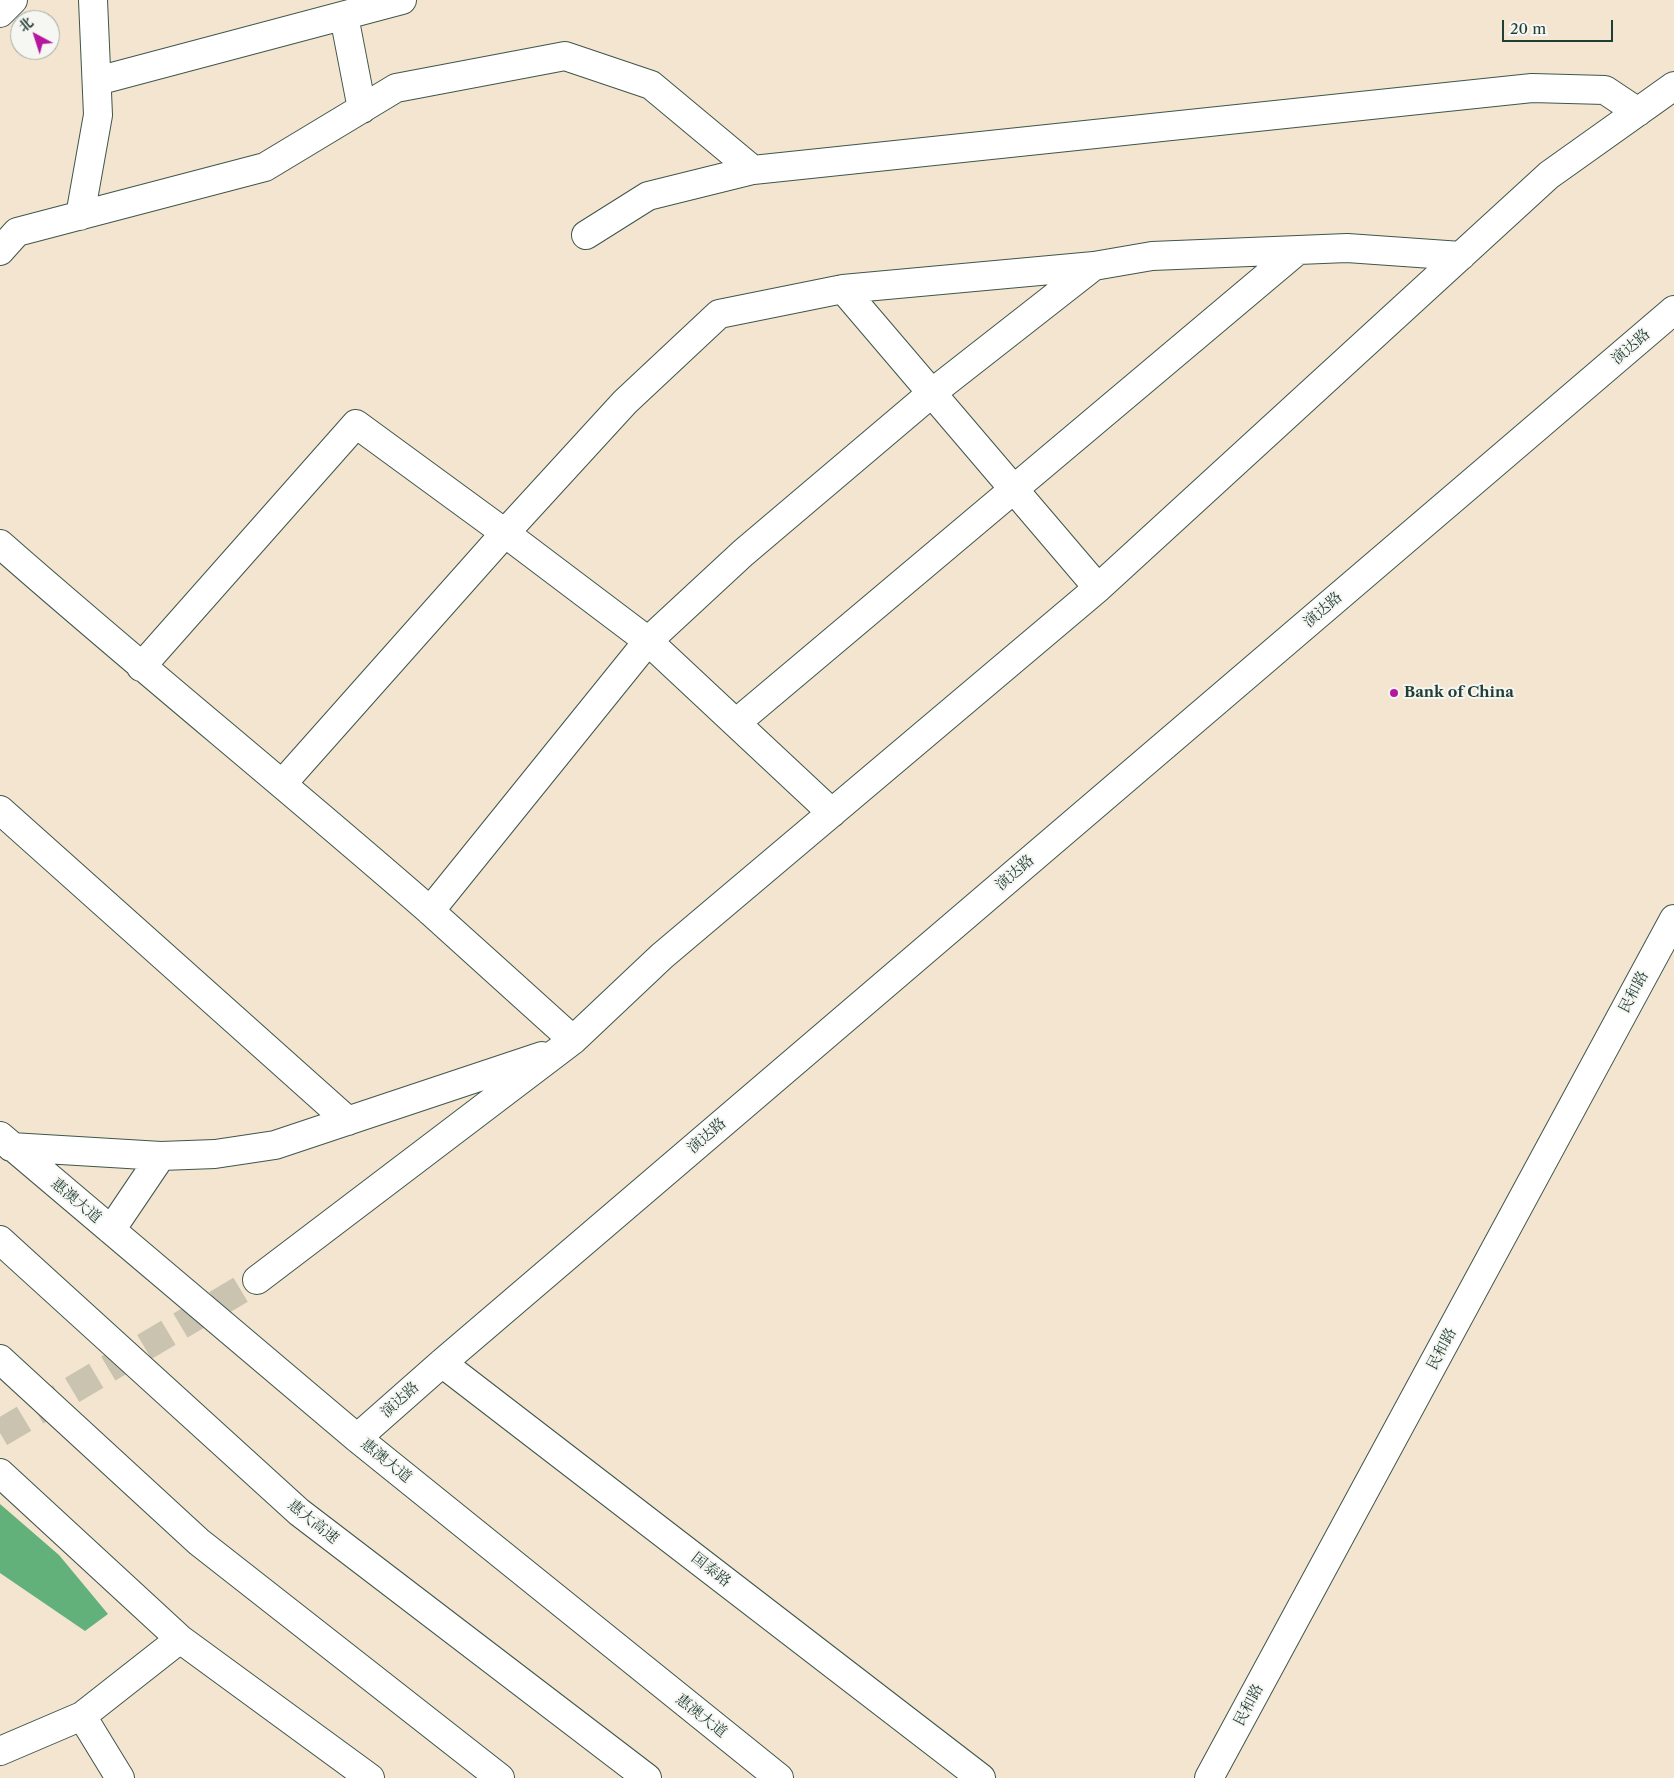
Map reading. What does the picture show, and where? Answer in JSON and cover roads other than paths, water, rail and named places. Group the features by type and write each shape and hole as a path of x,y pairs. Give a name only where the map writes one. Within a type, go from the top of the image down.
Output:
{"main road":[{"path":"0,13 12,0"},
{"path":"80,216 98,115 93,0"},
{"path":"96,81 402,0"},
{"path":"344,16 362,109"},
{"path":"0,252 17,232 265,167 396,88 564,56 651,85 753,170"},
{"path":"257,1280 568,1045 662,956 1098,588 1549,175 1674,86"},
{"path":"586,235 648,196 753,170 1532,88 1605,90 1638,112"},
{"path":"282,784 505,532 625,402 719,314 843,289 1094,266 1152,256 1347,248 1461,256"},
{"path":"736,723 1298,250"},
{"path":"430,911 648,641 743,553 933,392 1094,266"},
{"path":"843,289 933,392 1098,588"},
{"name":"演达路","path":"357,1438 442,1363 1674,310"},
{"path":"140,667 356,424 505,532 648,641 832,814"},
{"path":"0,544 140,667 282,784 430,911 568,1045"},
{"path":"0,810 348,1121"},
{"name":"民和路","path":"1210,1778 1674,919"},
{"path":"6,1141 161,1156 215,1154 275,1144 348,1121 568,1045"},
{"name":"惠澳大道","path":"6,1141 357,1438 779,1778"},
{"path":"111,1230 161,1156"},
{"name":"惠大高速","path":"0,1240 300,1512 647,1778"},
{"path":"0,1360 199,1542 500,1778"},
{"name":"国泰路","path":"442,1363 981,1778"},
{"path":"0,1473 180,1639 370,1778"},
{"path":"0,1751 82,1716 180,1639"},
{"path":"82,1716 120,1778"}],"tunnel":[{"path":"0,1433 257,1280"}],"place":[{"name":"Bank of China","path":"1394,693"}]}
